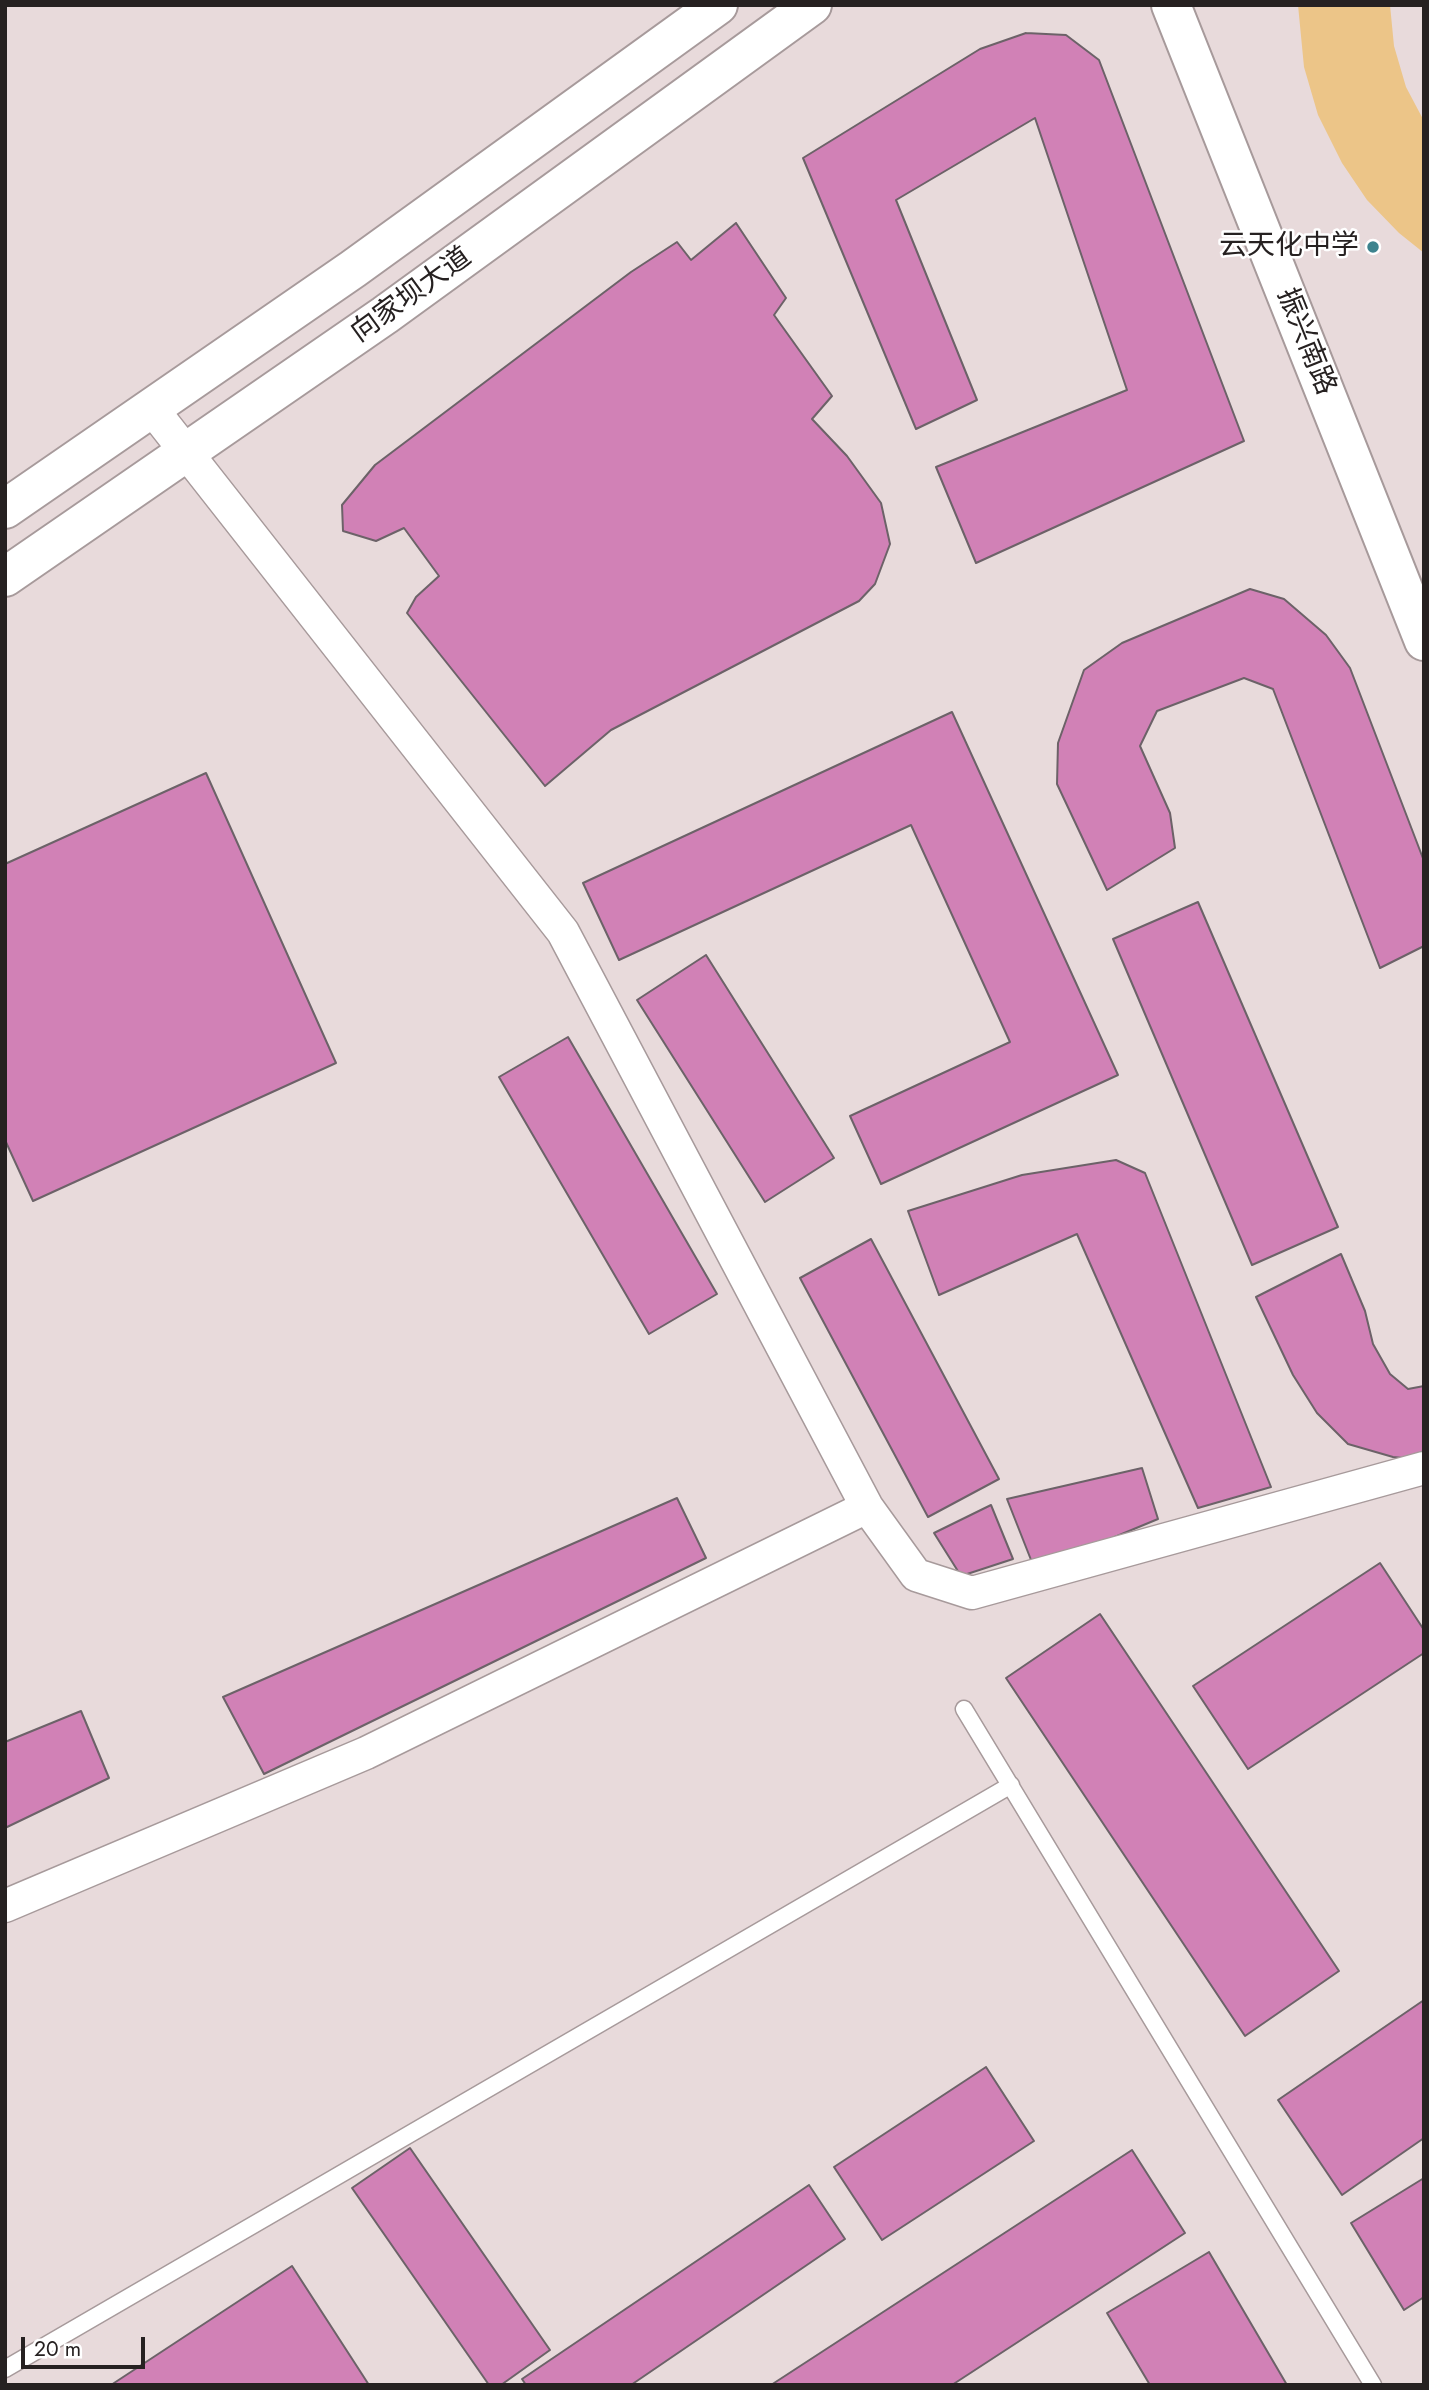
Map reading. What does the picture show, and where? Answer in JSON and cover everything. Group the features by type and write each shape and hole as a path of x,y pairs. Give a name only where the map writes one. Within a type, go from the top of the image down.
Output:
{"main road":[{"name":"向家坝大道","path":"5,509 153,410 718,5"},
{"name":"向家坝大道","path":"5,577 187,454 406,300 812,5"},
{"name":"振兴南路","path":"1171,5 1424,640"}],"street":[{"path":"153,410 563,932 867,1507 916,1575 972,1593 1424,1468"},
{"path":"5,1906 366,1753 867,1507"}],"lane":[{"path":"964,1709 1373,2385"},
{"path":"5,2369 1011,1786"}],"shaded area":[{"path":"1298,5 1390,5 1394,46 1406,87 1424,121 1424,253 1399,233 1367,200 1342,163 1318,115 1304,67"}],"building":[{"path":"1026,33 1066,35 1099,60 1244,441 976,563 936,467 1127,390 1035,118 896,200 977,400 916,429 803,158 980,49"},
{"path":"736,223 786,298 774,315 832,396 812,419 847,456 881,503 890,544 875,584 859,601 611,730 545,786 407,613 416,597 439,576 404,528 376,541 343,531 342,505 375,465 631,272 677,242 691,260"},
{"path":"1250,589 1284,599 1326,635 1350,668 1424,861 1424,946 1380,968 1273,689 1244,678 1157,711 1140,746 1170,813 1175,848 1107,890 1057,784 1058,743 1084,670 1122,643"},
{"path":"952,712 1118,1075 881,1184 850,1116 1010,1042 911,825 619,960 583,883"},
{"path":"206,773 336,1063 33,1201 5,1140 5,864"},
{"path":"1198,902 1338,1227 1252,1265 1113,939"},
{"path":"706,955 834,1158 765,1202 637,1000"},
{"path":"568,1037 717,1294 649,1334 499,1077"},
{"path":"1116,1160 1145,1173 1271,1487 1198,1508 1077,1234 939,1295 908,1211 1022,1175"},
{"path":"871,1239 999,1479 928,1517 800,1278"},
{"path":"1341,1254 1365,1311 1373,1344 1390,1374 1408,1389 1424,1386 1424,1460 1393,1457 1348,1444 1317,1413 1293,1375 1256,1297"},
{"path":"1142,1468 1158,1519 1035,1570 1007,1499"},
{"path":"677,1498 706,1558 264,1774 223,1697"},
{"path":"991,1505 1013,1559 961,1576 934,1533"},
{"path":"1380,1563 1424,1630 1424,1653 1248,1769 1193,1686"},
{"path":"1100,1614 1339,1971 1245,2036 1006,1678"},
{"path":"81,1711 109,1778 5,1828 5,1742"},
{"path":"1424,2000 1424,2138 1342,2195 1278,2100"},
{"path":"986,2067 1034,2141 882,2240 834,2167"},
{"path":"410,2148 550,2350 501,2385 489,2385 352,2188"},
{"path":"1132,2150 1185,2233 952,2385 771,2385"},
{"path":"1424,2178 1424,2297 1404,2310 1351,2223"},
{"path":"809,2185 845,2239 631,2385 526,2385 522,2379"},
{"path":"1209,2252 1287,2385 1150,2385 1107,2313"},
{"path":"292,2266 369,2385 111,2385"}],"place":[{"name":"云天化中学","path":"1373,247"}]}
